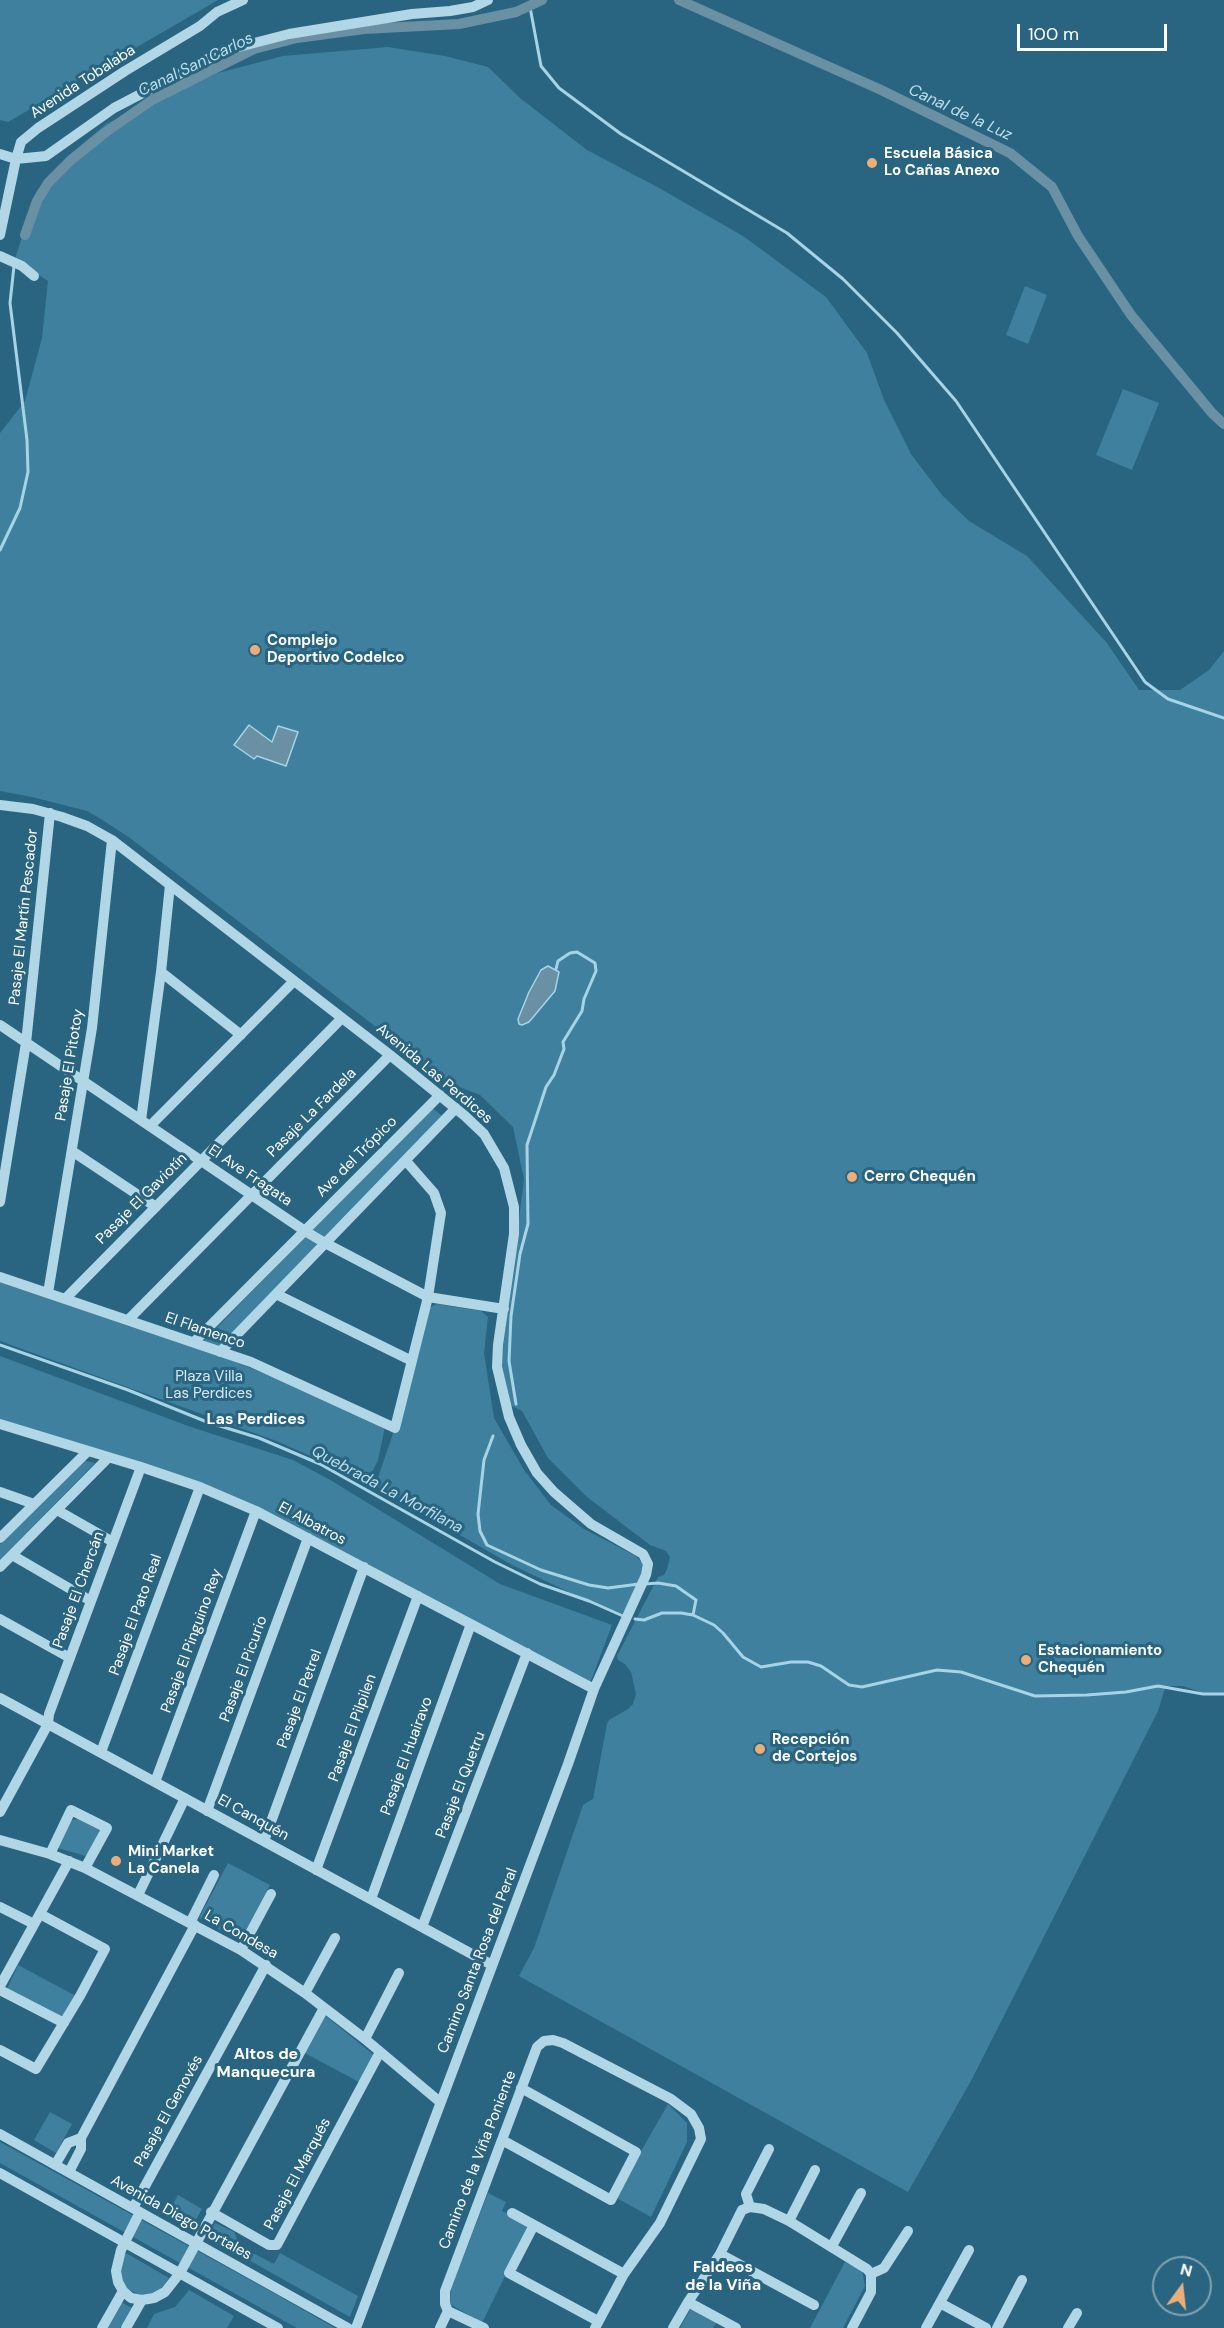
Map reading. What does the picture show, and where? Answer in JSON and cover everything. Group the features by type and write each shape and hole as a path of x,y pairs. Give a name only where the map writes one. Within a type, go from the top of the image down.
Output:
{"street":[{"name":"Avenida Tobalaba","path":"0,235 21,142 38,128 125,71 200,26 218,12 243,0"},
{"path":"0,154 16,159 46,156 114,108 223,51 289,34 412,14 450,12 473,7 488,0"},
{"path":"0,256 22,266 34,276"},
{"name":"Avenida Las Perdices","path":"0,805 50,813 87,826 112,840 440,1095 475,1125 492,1145 504,1168 510,1187 514,1220 497,1366 509,1417 532,1463 554,1492 591,1524 645,1557 648,1571 632,1606"},
{"name":"Pasaje El Martín Pescador","path":"0,1202 26,1042 50,813"},
{"name":"Pasaje El Pitotoy","path":"48,1293 92,1028 112,840"},
{"path":"145,1123 170,885"},
{"path":"161,972 241,1035"},
{"path":"145,1123 241,1035 294,981"},
{"name":"Pasaje El Gaviotín","path":"65,1299 342,1018"},
{"name":"El Ave Fragata","path":"0,1025 325,1243 428,1297 504,1309"},
{"name":"Pasaje La Fardela","path":"128,1320 390,1055"},
{"name":"Ave del Trópico","path":"194,1342 440,1095"},
{"path":"220,1352 456,1108"},
{"path":"72,1151 156,1207"},
{"path":"276,1294 412,1361 428,1297 441,1213 434,1193 406,1161"},
{"name":"El Flamenco","path":"0,1277 194,1342 277,1373 395,1428 412,1361"},
{"name":"El Albatros","path":"0,1425 141,1467 200,1487 256,1511 594,1689"},
{"path":"0,1538 87,1452"},
{"path":"0,1567 108,1458"},
{"name":"Pasaje El Chercán","path":"0,1812 48,1724 49,1714 141,1467"},
{"name":"Pasaje El Pato Real","path":"101,1752 200,1487"},
{"path":"0,1492 34,1504"},
{"path":"57,1510 113,1542"},
{"name":"Pasaje El Pinguino Rey","path":"155,1782 256,1511"},
{"name":"Pasaje El Picurio","path":"207,1810 308,1538"},
{"path":"12,1555 92,1601"},
{"name":"Pasaje El Petrel","path":"264,1841 363,1568"},
{"name":"Pasaje El Pilpilen","path":"316,1870 418,1596"},
{"name":"Camino Santa Rosa del Peral","path":"356,2328 594,1689 632,1606"},
{"path":"0,1619 70,1658"},
{"name":"Pasaje El Huairavo","path":"371,1899 471,1624"},
{"name":"Pasaje El Quetru","path":"422,1927 527,1653"},
{"name":"El Canquén","path":"0,1698 492,1965"},
{"path":"138,1894 185,1798"},
{"path":"50,1854 71,1809 107,1828 85,1868"},
{"name":"La Condesa","path":"0,1840 50,1854 85,1868 241,1950 305,1993 365,2039 440,2102"},
{"path":"64,2023 0,1988 3,1972 37,1919 69,1862"},
{"path":"69,2172 81,2149 81,2138 193,1924 214,1875"},
{"path":"241,1950 271,1893"},
{"path":"0,1907 37,1919 105,1949 36,2069 0,2050"},
{"path":"305,1993 335,1938"},
{"name":"Pasaje El Genovés","path":"123,2291 116,2271 118,2257 137,2210 266,1965"},
{"path":"365,2039 399,1973"},
{"path":"102,2328 123,2291 131,2298 142,2300 154,2298 165,2292 180,2273 324,2008"},
{"name":"Camino de la Viña Poniente","path":"448,2311 445,2304 445,2291 537,2047 548,2040 563,2043 671,2099 691,2114 699,2128 701,2139 660,2223 624,2274"},
{"name":"Pasaje El Marqués","path":"212,2212 269,2245 277,2245 380,2052"},
{"path":"502,2140 611,2200 636,2152 521,2088"},
{"name":"Avenida Diego Portales","path":"0,2134 348,2328"},
{"path":"56,2165 68,2143 81,2138"},
{"path":"750,2207 746,2194 769,2149"},
{"path":"789,2221 815,2170"},
{"path":"0,2173 278,2328"},
{"path":"832,2246 861,2193"},
{"path":"673,2328 688,2301 720,2254 741,2210 750,2207 764,2209 789,2221 867,2269 871,2274 871,2292 852,2328"},
{"path":"512,2213 534,2224 624,2274 596,2325 509,2273 534,2224"},
{"path":"871,2274 884,2268 908,2231"},
{"path":"926,2328 969,2250"},
{"path":"720,2254 814,2305"},
{"path":"997,2328 1022,2280"},
{"path":"126,2328 142,2300"},
{"path":"688,2301 736,2328"},
{"path":"940,2302 986,2328"},
{"path":"440,2328 448,2311 460,2323 484,2328"},
{"path":"1068,2328 1077,2313"}],"green space":[{"path":"0,0 218,0 8,122 0,120"},
{"path":"388,47 445,56 488,67 520,98 587,150 743,236 826,297 867,353 884,400 911,454 942,495 969,521 1027,556 1107,643 1139,690 1180,690 1209,670 1224,651 1224,1695 1207,1694 1183,1686 1165,1688 1158,1711 972,2079 908,2192 519,1976 534,1948 583,1805 593,1799 607,1724 609,1720 633,1704 636,1694 631,1672 625,1664 618,1660 617,1656 658,1577 664,1575 670,1557 666,1551 650,1545 587,1497 548,1458 522,1411 506,1403 501,1363 524,1179 513,1127 480,1095 449,1083 130,838 87,811 0,791 0,433 25,401 42,338 48,281 15,259 36,192 65,159 106,124 218,73 283,56"},
{"path":"1025,286 1047,295 1028,344 1006,335"},
{"path":"1123,389 1159,403 1132,470 1096,455"},
{"path":"431,1107 445,1118 219,1349 201,1344"},
{"name":"Plaza Villa Las Perdices","path":"0,1282 210,1352 266,1374 385,1427 378,1460 366,1485 326,1463 279,1442 0,1341"},
{"path":"437,1304 481,1311 488,1317 484,1353 494,1418 524,1470 551,1505 584,1529 636,1556 643,1564 643,1573 623,1614 573,1594 512,1565 375,1486 395,1428 426,1309"},
{"name":"Plaza Villa Las Perdices","path":"0,1356 191,1427 293,1460 332,1481 500,1584 612,1625 590,1683 272,1514 0,1419"},
{"path":"82,1460 95,1463 0,1560 0,1544"},
{"path":"78,1819 100,1830 89,1857 58,1848 71,1820"},
{"path":"228,1863 270,1885 240,1941 199,1918"},
{"path":"18,1965 76,1996 63,2020 6,1991"},
{"path":"322,2013 375,2056 359,2082 303,2052"},
{"path":"668,2104 687,2123 687,2142 651,2217 615,2197"},
{"path":"50,2112 72,2124 56,2153 34,2140"},
{"path":"0,2142 335,2328 297,2328 0,2163"},
{"path":"488,2193 506,2202 502,2211 530,2225 482,2323 450,2304 451,2289"},
{"path":"178,2195 202,2209 191,2228 167,2215"},
{"path":"215,2223 234,2232 241,2247 274,2264 280,2253 358,2296 350,2317 208,2237"},
{"path":"126,2253 169,2278 160,2290 149,2296 140,2295 128,2289 122,2281 121,2272"},
{"path":"845,2262 862,2270 865,2286 843,2328 810,2328"},
{"path":"189,2290 234,2316 227,2328 147,2328 154,2314 175,2307"},
{"path":"121,2302 132,2308 120,2328 107,2328"},
{"path":"694,2308 717,2322 713,2328 680,2328 690,2310"}],"shaded area":[{"path":"249,725 272,742 278,726 298,732 286,766 257,756 254,759 234,745"},
{"path":"548,966 559,972 555,991 529,1022 519,1024 518,1019 529,992 541,970"}],"waterway":[{"name":"Canal San Carlos","path":"25,235 37,201 48,183 71,160 152,100 254,49 297,38 364,29 459,24 516,12 542,0"},
{"name":"Canal de la Luz","path":"679,0 879,89 1010,153 1052,187 1078,236 1131,315 1212,413 1224,424"},
{"path":"530,7 541,66 559,88 621,134 787,233 843,279 897,333 956,401 1145,682 1168,699 1224,718"},
{"name":"Canal San Carlos","path":"0,550 20,508 28,472 27,440 10,303 14,266"},
{"path":"516,1404 509,1361 511,1316 520,1254 528,1224 527,1145 546,1087 554,1075 564,1049 563,1042 582,1011 584,999 596,971 595,963 577,952 570,953 558,961 556,969"},
{"name":"Quebrada La Morfilana","path":"0,1345 128,1390 207,1422 259,1438 320,1464 495,1562 540,1584 623,1616"},
{"path":"493,1436 484,1460 478,1514 480,1531 487,1545 541,1570 589,1585 608,1588 639,1584"},
{"path":"645,1584 658,1583 676,1586 696,1600 693,1615"},
{"name":"Quebrada La Morfilana","path":"635,1619 644,1620 662,1613 693,1615 714,1625 743,1657 761,1667 808,1662 821,1666 849,1685 862,1687 937,1670 961,1672 1035,1696 1126,1692 1158,1686 1203,1694 1224,1694"}],"place":[{"name":"Escuela Básica Lo Cañas Anexo","path":"872,163"},
{"name":"Complejo Deportivo Codelco","path":"255,650"},
{"name":"Cerro Chequén","path":"852,1177"},
{"name":"Estacionamiento Chequén","path":"1026,1660"},
{"name":"Recepción de Cortejos","path":"760,1749"},
{"name":"Mini Market La Canela","path":"116,1861"}],"district":[{"name":"Las Perdices","path":"256,1420"},
{"name":"Altos de Manquecura","path":"266,2064"},
{"name":"Faldeos de la Viña","path":"723,2277"}]}
